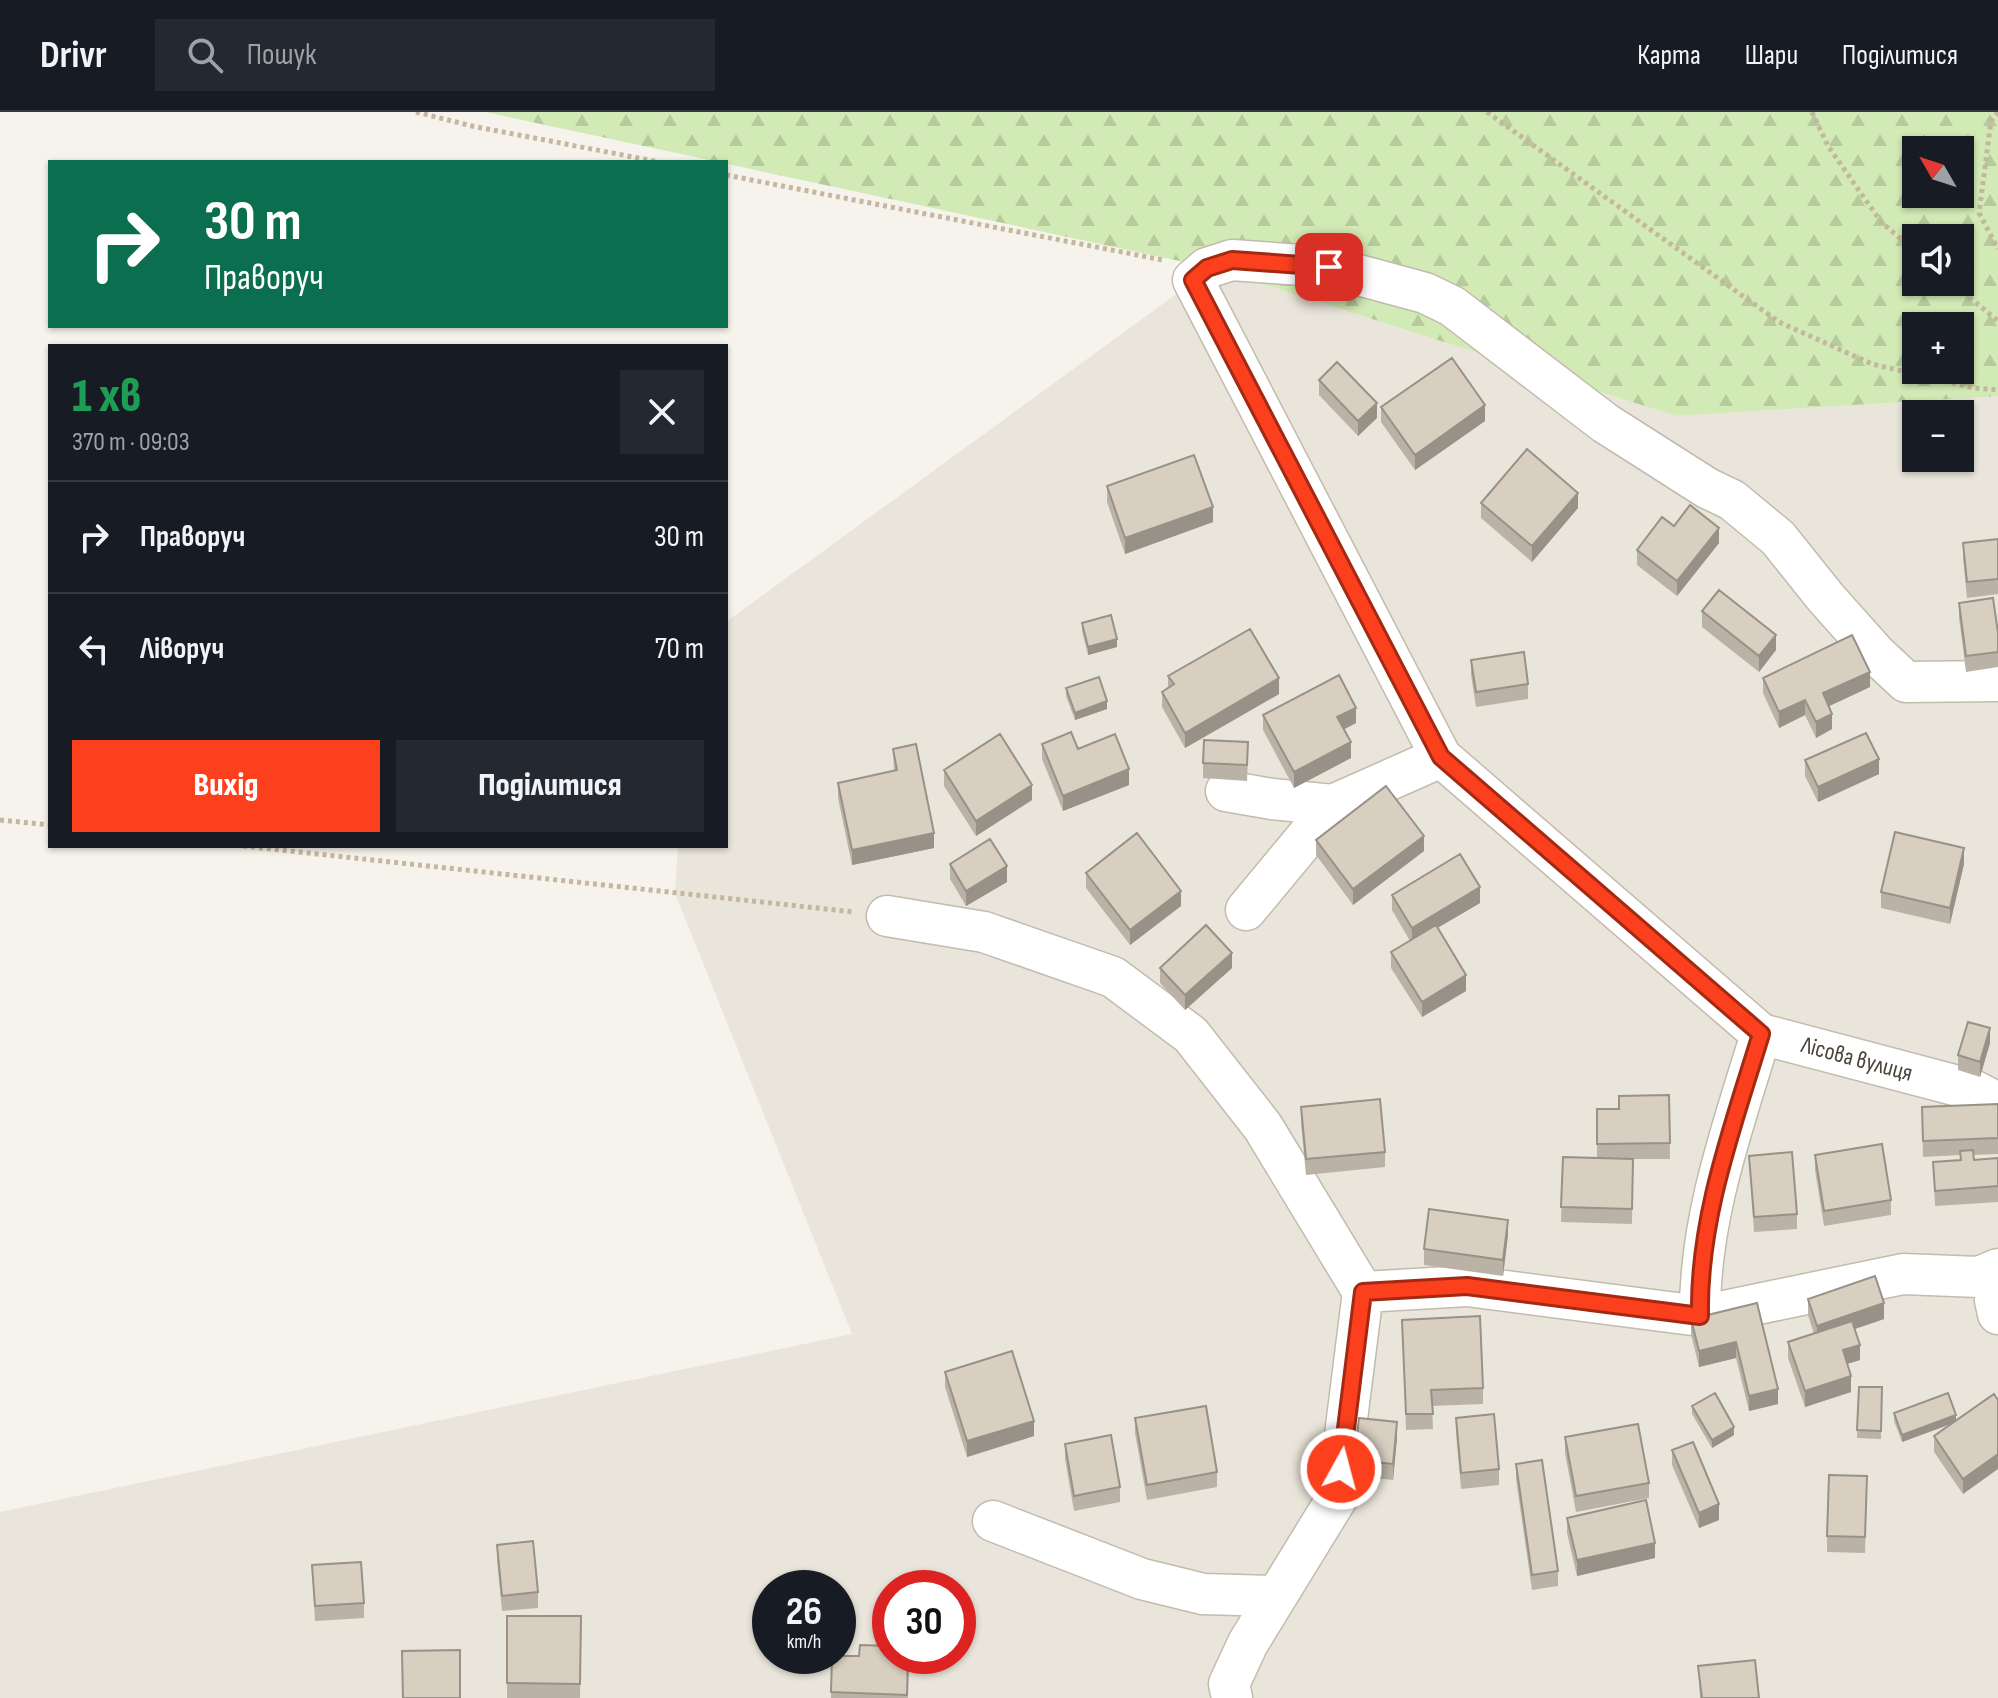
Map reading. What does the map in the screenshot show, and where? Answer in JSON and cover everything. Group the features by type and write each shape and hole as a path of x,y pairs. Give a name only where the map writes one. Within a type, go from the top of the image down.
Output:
{"street":[{"path":"1200,274 1232,260 1329,267 1425,293 1452,306 1605,423 1707,488 1732,500 1778,538 1826,598 1906,682 1998,681"},
{"name":"Лісова вулиця","path":"1200,274 1441,757 1761,1034 1973,1090 1998,1103"},
{"path":"1246,910 1333,805 1441,757"},
{"path":"1226,791 1333,805"},
{"path":"887,916 984,932 1113,977 1191,1035 1263,1127 1363,1292 1337,1498 1248,1643 1229,1684 1232,1698"},
{"path":"1700,1316 1699,1281 1718,1176 1761,1034"},
{"path":"1363,1292 1467,1286 1700,1316 1903,1274 1979,1277 1998,1269 1995,1300 1998,1314"},
{"path":"993,1521 1142,1579 1203,1594 1276,1596"}],"path":[{"path":"416,112 649,160"},
{"path":"1487,112 1779,322 1872,364 1974,388 1998,390"},
{"path":"1812,112 1828,146 1881,222 1902,240"},
{"path":"1998,112 1991,121 1979,213 1998,249"},
{"path":"728,175 1200,274"},
{"path":"1968,296 1998,321"},
{"path":"0,820 48,825"},
{"path":"261,848 887,916"}],"shaded area":[{"path":"1212,268 1676,416 1902,402 1902,472 1974,472 1974,400 1934,400 1998,396 1998,1698 0,1698 0,1512 852,1334 675,893 678,848 728,848 728,621"}],"green space":[{"path":"485,112 1998,112 1998,396 1676,416 1212,268 728,164 728,160 709,160"}],"building":[{"path":"1452,358 1485,405 1415,455 1381,407"},
{"path":"1337,362 1377,403 1358,421 1319,380"},
{"path":"1527,449 1578,493 1532,546 1481,503"},
{"path":"1194,455 1213,507 1125,538 1107,486"},
{"path":"1690,505 1719,528 1677,581 1637,550 1662,517 1674,526"},
{"path":"1998,539 1998,579 1967,582 1963,543"},
{"path":"1719,590 1776,635 1759,656 1702,611"},
{"path":"1993,598 1998,652 1966,656 1959,603"},
{"path":"1111,615 1117,639 1088,647 1082,623"},
{"path":"1250,629 1279,678 1185,733 1162,692 1174,684 1168,676"},
{"path":"1852,635 1870,672 1823,693 1832,714 1816,722 1805,700 1779,712 1763,678"},
{"path":"1524,652 1528,684 1476,692 1471,660"},
{"path":"1339,675 1356,708 1337,717 1351,742 1294,772 1263,715"},
{"path":"1099,677 1107,701 1075,713 1066,688"},
{"path":"1071,732 1078,749 1115,734 1129,769 1063,796 1042,744"},
{"path":"1866,733 1879,759 1818,787 1805,760"},
{"path":"1000,734 1032,785 976,821 944,770"},
{"path":"1204,740 1248,742 1247,765 1203,763"},
{"path":"916,744 934,833 852,850 838,783 897,770 893,749"},
{"path":"1386,786 1424,836 1353,889 1316,840"},
{"path":"1895,832 1964,848 1950,908 1881,892"},
{"path":"1137,833 1181,891 1130,930 1086,873"},
{"path":"990,839 1007,866 966,891 950,864"},
{"path":"1460,854 1480,887 1412,928 1392,895"},
{"path":"1206,925 1232,953 1185,995 1160,968"},
{"path":"1436,925 1466,975 1422,1002 1391,952"},
{"path":"1968,1022 1990,1028 1980,1062 1958,1055"},
{"path":"1669,1095 1670,1143 1597,1144 1597,1109 1619,1109 1619,1096"},
{"path":"1380,1099 1385,1152 1306,1159 1301,1107"},
{"path":"1998,1104 1998,1138 1923,1141 1922,1107"},
{"path":"1882,1144 1891,1200 1824,1211 1815,1155"},
{"path":"1973,1150 1974,1160 1998,1158 1998,1186 1935,1191 1933,1162 1961,1160 1960,1151"},
{"path":"1792,1152 1797,1214 1754,1217 1749,1156"},
{"path":"1563,1157 1633,1159 1632,1209 1561,1207"},
{"path":"1429,1209 1508,1220 1503,1260 1424,1249"},
{"path":"1875,1276 1884,1303 1817,1326 1808,1299"},
{"path":"1757,1303 1778,1389 1749,1396 1736,1342 1699,1351 1691,1319"},
{"path":"1480,1316 1483,1388 1431,1390 1433,1414 1406,1414 1402,1320"},
{"path":"1852,1321 1860,1345 1843,1350 1851,1376 1805,1391 1788,1342"},
{"path":"1012,1351 1034,1421 967,1441 945,1372"},
{"path":"1859,1387 1882,1387 1881,1431 1857,1430"},
{"path":"1715,1393 1734,1427 1712,1440 1692,1406"},
{"path":"1948,1393 1956,1415 1902,1435 1894,1413"},
{"path":"1994,1394 1998,1400 1998,1454 1963,1479 1934,1436"},
{"path":"1206,1406 1217,1472 1147,1485 1135,1418"},
{"path":"1494,1414 1499,1469 1461,1473 1456,1418"},
{"path":"1359,1418 1397,1422 1393,1464 1354,1460"},
{"path":"1638,1424 1649,1483 1576,1496 1565,1437"},
{"path":"1111,1435 1120,1487 1074,1496 1065,1444"},
{"path":"1693,1442 1719,1504 1699,1513 1672,1450"},
{"path":"1542,1460 1558,1571 1532,1575 1516,1464"},
{"path":"1829,1475 1867,1476 1865,1537 1827,1536"},
{"path":"1646,1500 1655,1543 1577,1560 1567,1518"},
{"path":"533,1541 538,1592 502,1596 497,1545"},
{"path":"361,1562 364,1603 315,1606 312,1565"},
{"path":"507,1616 581,1616 580,1684 507,1683"},
{"path":"860,1645 872,1645 872,1674 908,1674 907,1695 831,1692 832,1674 856,1674 856,1656 859,1656"},
{"path":"460,1650 460,1698 403,1698 402,1651"},
{"path":"1755,1660 1759,1698 1702,1698 1698,1666"}],"route":[{"path":"1329,267 1232,260 1207,268 1193,280 1441,757 1761,1034 1718,1176 1699,1281 1700,1316 1467,1286 1363,1292 1341,1469"}]}
